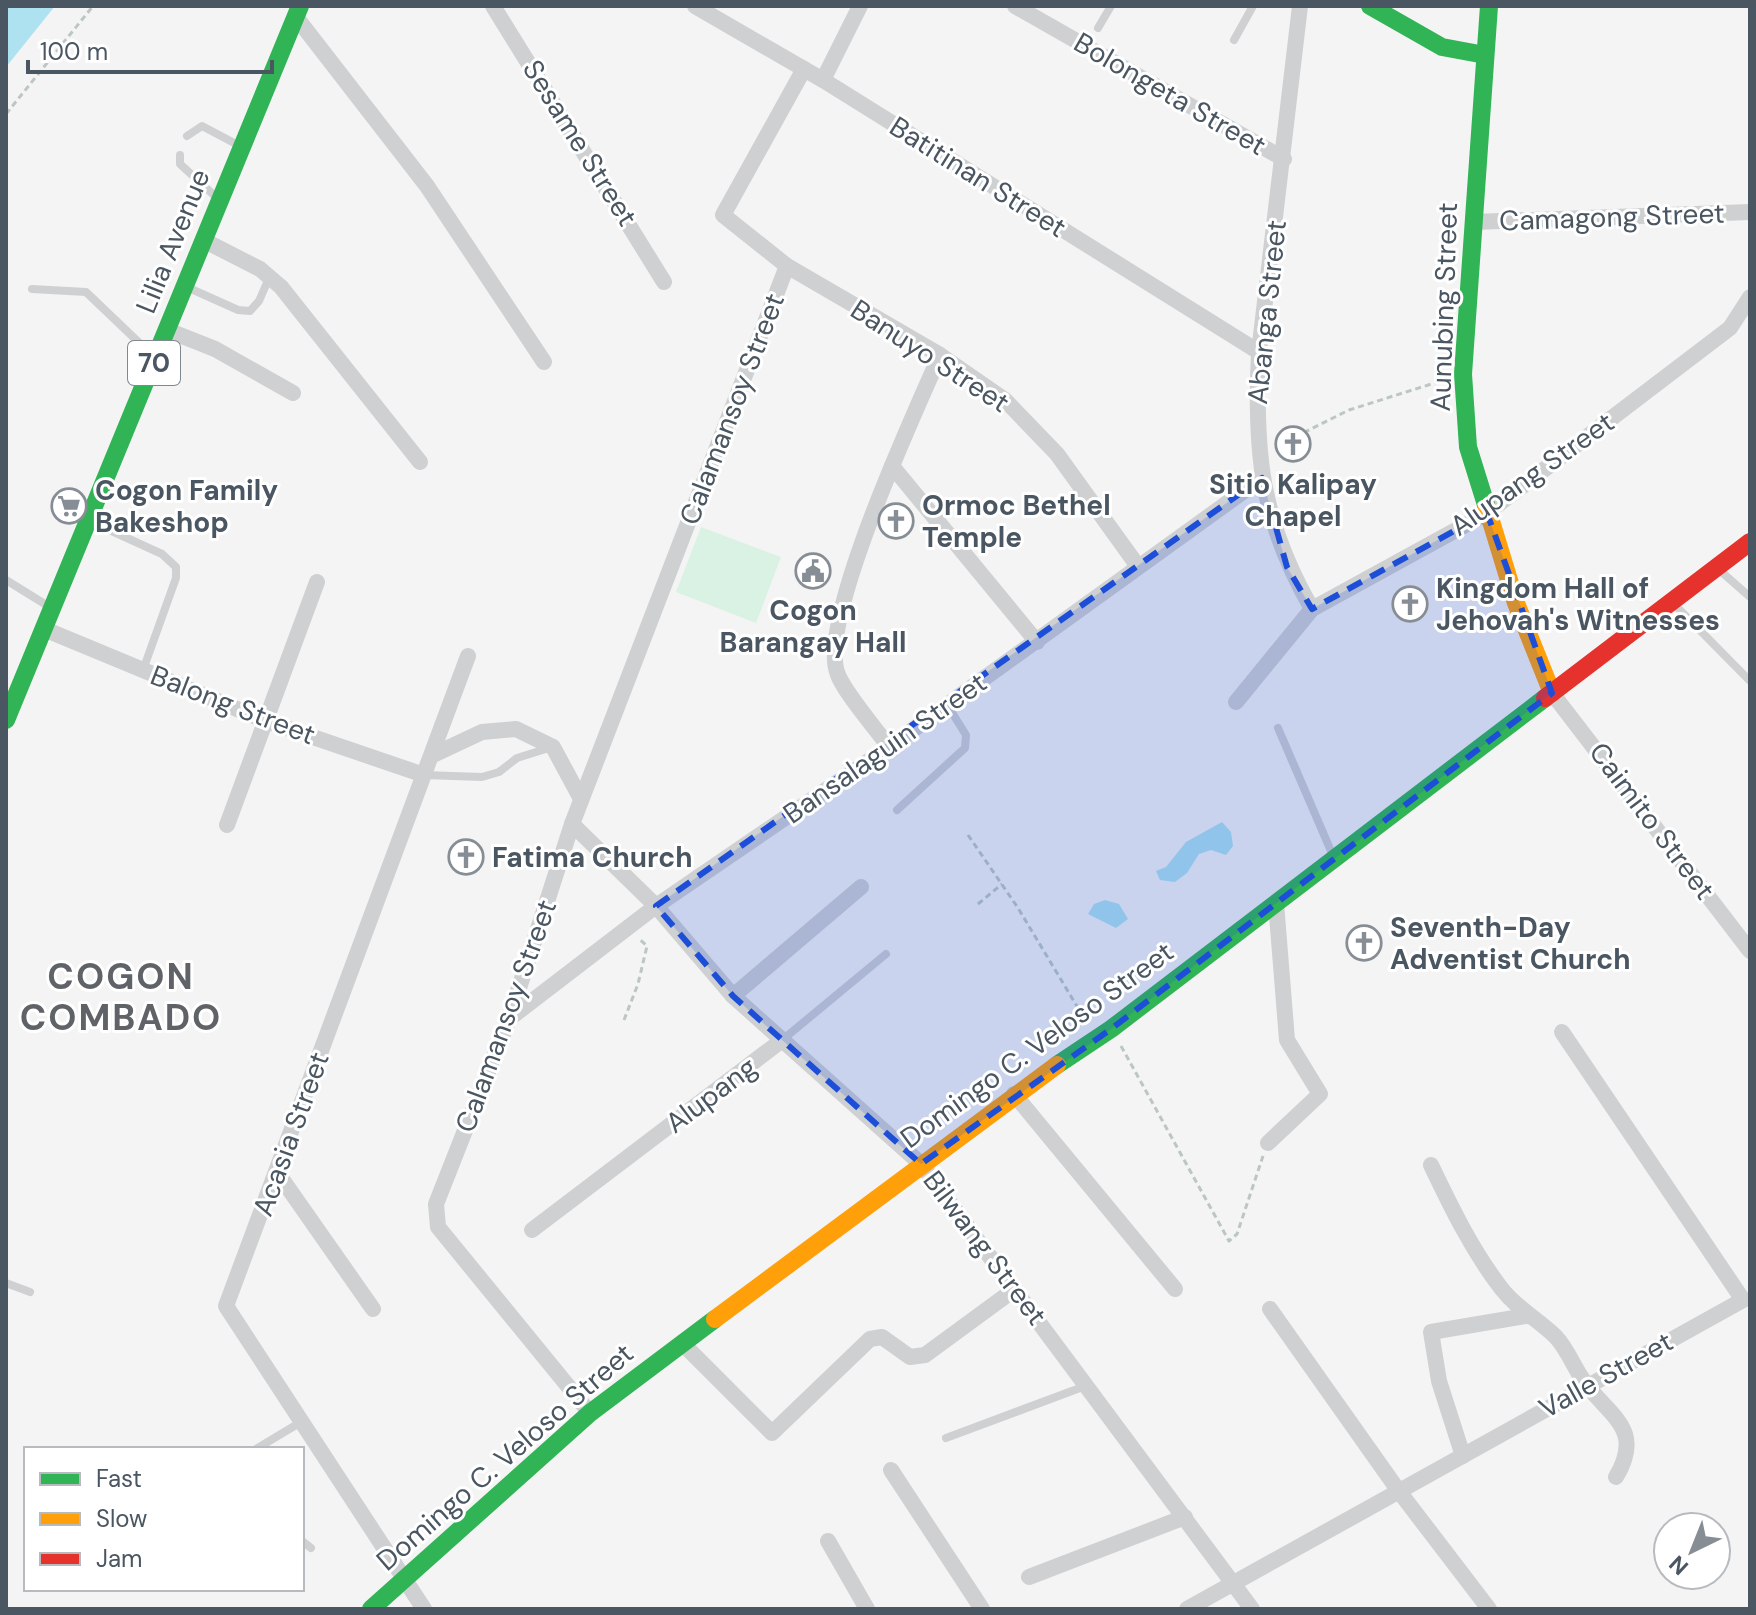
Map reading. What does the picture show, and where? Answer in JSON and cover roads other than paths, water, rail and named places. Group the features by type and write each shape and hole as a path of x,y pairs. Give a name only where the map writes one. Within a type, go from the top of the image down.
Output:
{"main road":[{"path":"1370,6 1442,47 1485,55"},
{"name":"Aunubing Street","path":"1489,6 1463,374 1468,447 1516,603 1552,693"},
{"name":"Lilia Avenue","path":"6,720 298,11"},
{"name":"Domingo C. Veloso Street","path":"371,1609 590,1413 1014,1094 1104,1034 1750,542"}],"street":[{"name":"Sesame Street","path":"493,6 664,282"},
{"name":"Batitinan Street","path":"695,6 823,80 1259,352"},
{"path":"823,80 860,6"},
{"name":"Bolongeta Street","path":"1015,6 1284,159"},
{"name":"Abanga Street","path":"1300,6 1259,352 1258,456 1272,526 1287,567 1312,609"},
{"path":"298,11 427,186 544,362"},
{"name":"Banuyo Street","path":"804,69 723,215 787,266 940,355 1005,400 1057,454 1137,565"},
{"name":"Camagong Street","path":"1474,222 1750,212"},
{"path":"203,240 269,278 420,462"},
{"name":"Calamansoy Street","path":"590,1413 438,1227 436,1204 509,1019 581,799 787,266"},
{"name":"Alupang Street","path":"1236,702 1312,609 1487,513 1730,328 1750,297"},
{"path":"167,330 215,349 293,393"},
{"path":"889,747 836,672 838,634 847,587 892,466 940,355"},
{"path":"892,466 1037,642"},
{"name":"Bansalaguin Street","path":"509,1019 552,982 629,930 656,906 948,706 1137,565 1262,478"},
{"path":"227,825 317,582"},
{"name":"Balong Street","path":"44,629 266,721 424,775"},
{"name":"Acasia Street","path":"424,1609 226,1306 468,656"},
{"name":"Caimito Street","path":"1552,693 1750,951"},
{"path":"433,755 482,732 516,729 553,747 581,799"},
{"name":"Bilwang Street","path":"572,824 656,906 733,996 921,1164 1088,1384 1252,1609"},
{"path":"733,996 861,887"},
{"path":"1268,1143 1320,1094 1287,1040 1276,903"},
{"name":"Valle Street","path":"1187,1609 1586,1384 1747,1298 1562,1032"},
{"name":"Alupang","path":"532,1230 781,1041"},
{"path":"1014,1094 1175,1289"},
{"path":"1431,1165 1460,1228 1504,1291 1526,1316 1556,1338 1586,1384 1608,1406 1626,1433 1624,1462 1616,1477"},
{"path":"277,1172 373,1309"},
{"path":"683,1344 772,1433 870,1339 882,1337 910,1357 925,1355 1015,1289"},
{"path":"1270,1309 1398,1490 1489,1609"},
{"path":"1463,1456 1439,1381 1431,1332 1526,1316"},
{"path":"891,1470 982,1609"},
{"path":"1029,1577 1185,1517"},
{"path":"828,1541 867,1609"}],"lane":[{"path":"1098,28 1111,6"},
{"path":"1234,40 1253,6"},
{"path":"187,136 202,126 242,147"},
{"path":"180,155 180,164 192,179 220,200"},
{"path":"185,286 238,310 250,311 259,301 269,278"},
{"path":"32,289 86,292 156,358"},
{"path":"88,521 162,554 176,567 176,578 143,670"},
{"path":"1716,568 1750,597"},
{"path":"6,580 52,608"},
{"path":"1671,601 1750,681"},
{"path":"897,810 965,748 966,735 948,706"},
{"path":"1278,728 1334,859"},
{"path":"424,775 482,777 499,772 517,758 553,747"},
{"name":"Alupang","path":"781,1041 886,954"},
{"path":"6,1283 30,1292"},
{"path":"946,1438 1088,1384"},
{"path":"259,1447 301,1422"},
{"path":"304,1543 311,1548"}],"water":[{"path":"6,6 55,6 6,67"},
{"path":"1222,822 1231,832 1233,846 1226,855 1211,850 1199,854 1187,873 1175,882 1160,880 1156,871 1166,867 1186,842"},
{"path":"1105,900 1119,904 1128,919 1116,928 1088,914 1094,904"}],"place":[{"name":"Sitio Kalipay Chapel","path":"1293,444"},
{"name":"Cogon Family Bakeshop","path":"69,506"},
{"name":"Ormoc Bethel Temple","path":"896,521"},
{"name":"Cogon Barangay Hall","path":"813,571"},
{"name":"Kingdom Hall of Jehovah's Witnesses","path":"1410,604"},
{"name":"Fatima Church","path":"466,857"},
{"name":"Seventh-Day Adventist Church","path":"1364,943"}],"district":[{"name":"COGON COMBADO","path":"121,996"}]}
